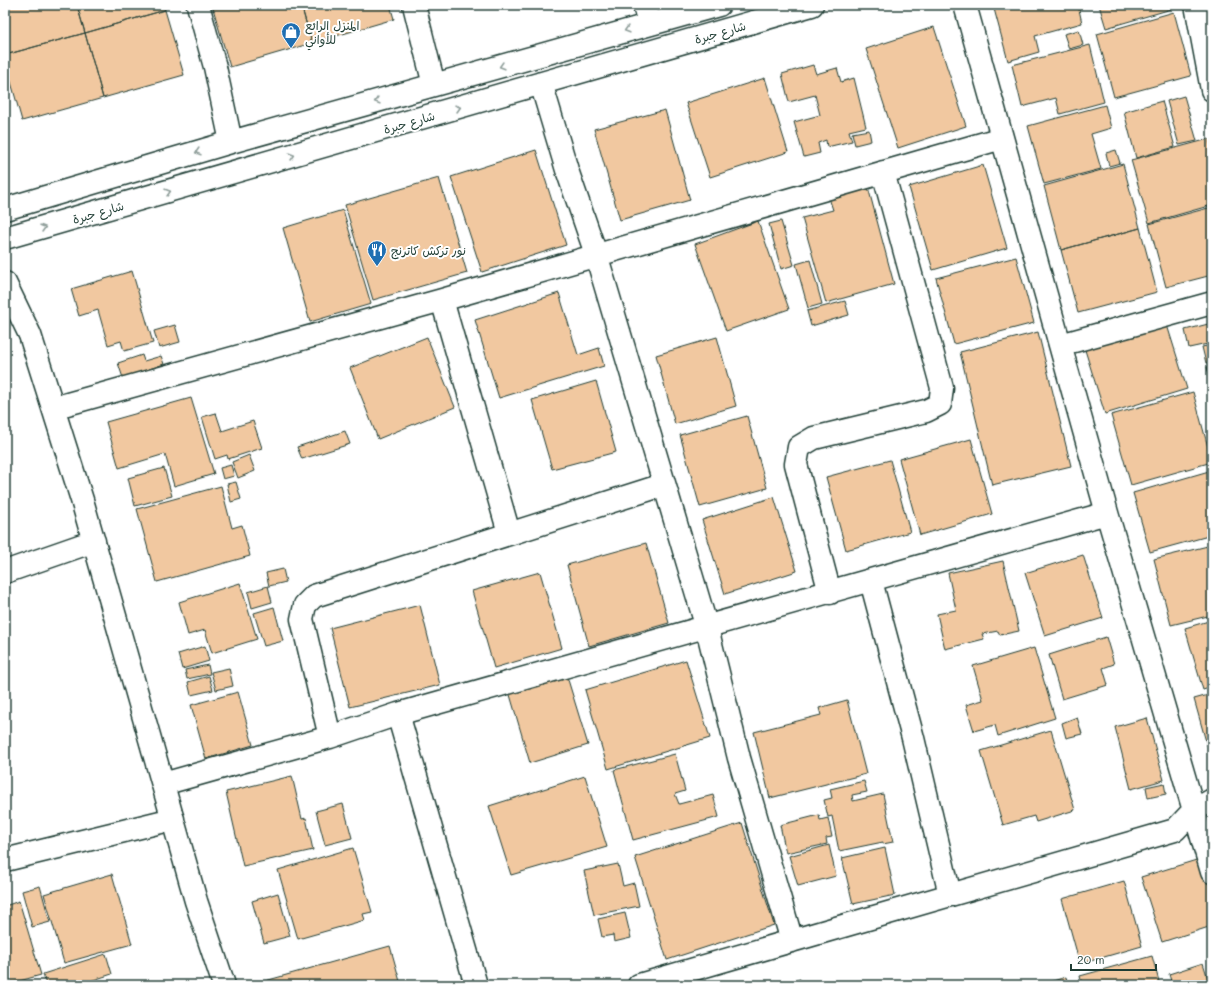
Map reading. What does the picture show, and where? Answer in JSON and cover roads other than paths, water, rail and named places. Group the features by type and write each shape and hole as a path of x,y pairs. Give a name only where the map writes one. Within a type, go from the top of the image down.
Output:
{"street":[{"path":"198,5 215,67 231,142"},
{"path":"414,5 434,85"},
{"path":"5,209 231,142 434,85 646,15 719,5"},
{"name":"شارع جبرة","path":"5,238 812,5"},
{"path":"965,5 1107,513 1212,872"},
{"path":"1196,5 1212,90"},
{"path":"542,83 567,170 596,254 706,628 739,758 792,941"},
{"path":"53,408 442,300 596,254 1002,138"},
{"path":"830,593 796,464 799,447 814,438 926,411 940,404 942,388 883,172"},
{"path":"5,283 30,335 53,408 94,541 196,901 224,985"},
{"path":"442,300 509,533"},
{"path":"1060,345 1212,303"},
{"path":"330,736 302,619 305,605 314,596 663,485"},
{"path":"163,784 330,736 398,714 830,593 1107,513"},
{"path":"5,572 94,541"},
{"path":"871,581 913,738 950,895"},
{"path":"398,714 476,985"},
{"path":"639,985 687,978 792,941 1175,830 1193,811 1212,800"},
{"path":"5,860 173,819"}],"place":[{"name":"المنزل الرائع للأواني","path":"291,49"},
{"name":"نور تركش كاترنج","path":"377,267"}]}
